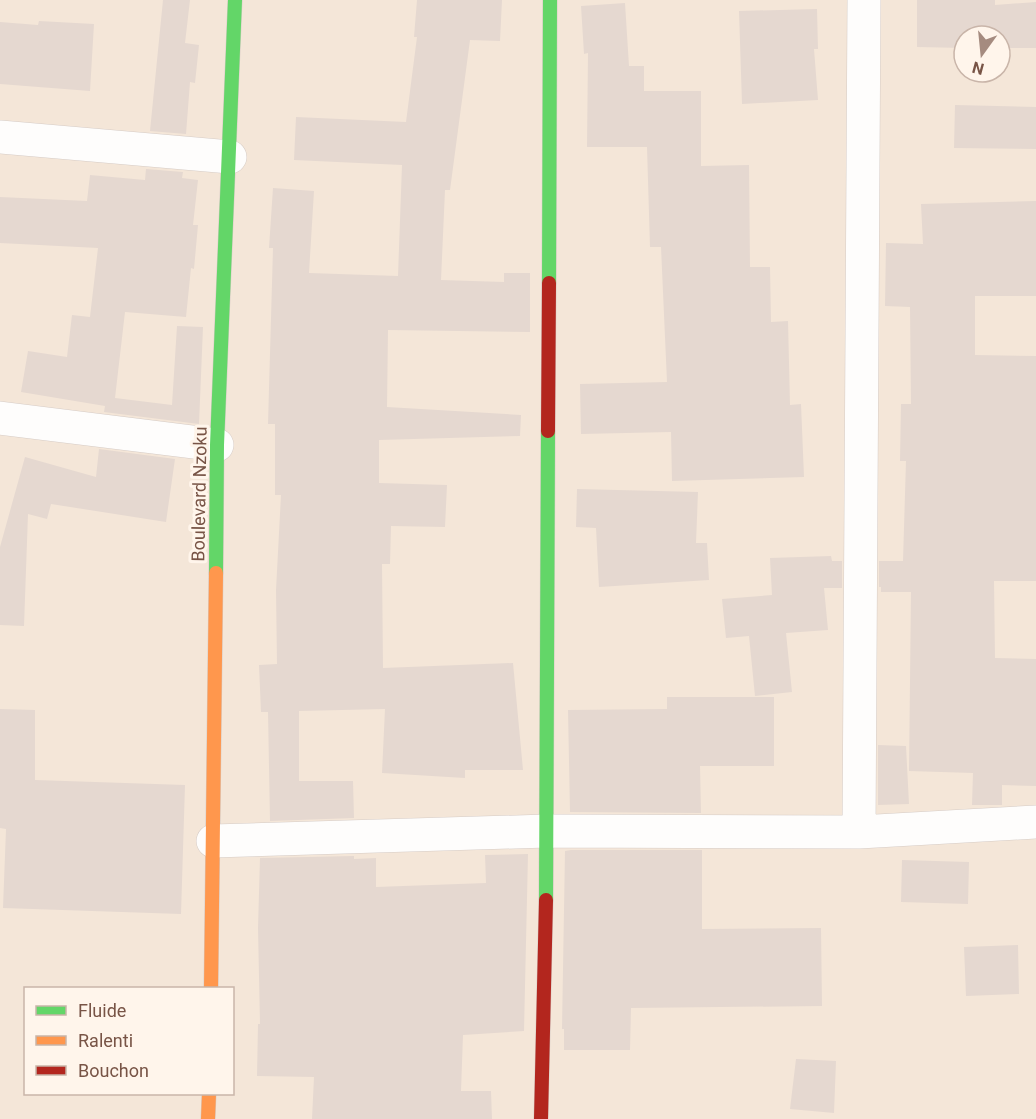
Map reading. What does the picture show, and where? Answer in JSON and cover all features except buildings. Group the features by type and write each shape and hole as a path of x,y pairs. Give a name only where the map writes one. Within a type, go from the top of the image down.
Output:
{"street":[{"name":"Boulevard Nzoku","path":"211,987 217,445 235,0"},
{"path":"541,1119 547,831 550,0"},
{"path":"859,831 864,0"},
{"path":"0,137 230,157"},
{"path":"0,418 217,445"},
{"path":"213,841 547,831 859,831 1036,822"},
{"path":"208,1119 209,1095"}],"shaded area":[{"path":"0,0 1036,0 1036,1119 0,1119"}],"traffic: fast":[{"path":"216,573 217,445 235,0"},
{"path":"549,283 550,0"},
{"path":"546,900 548,431"}],"traffic: slow":[{"path":"211,987 216,573"},
{"path":"208,1119 209,1095"}],"traffic: jam":[{"path":"548,431 549,283"},
{"path":"541,1119 546,900"}]}
